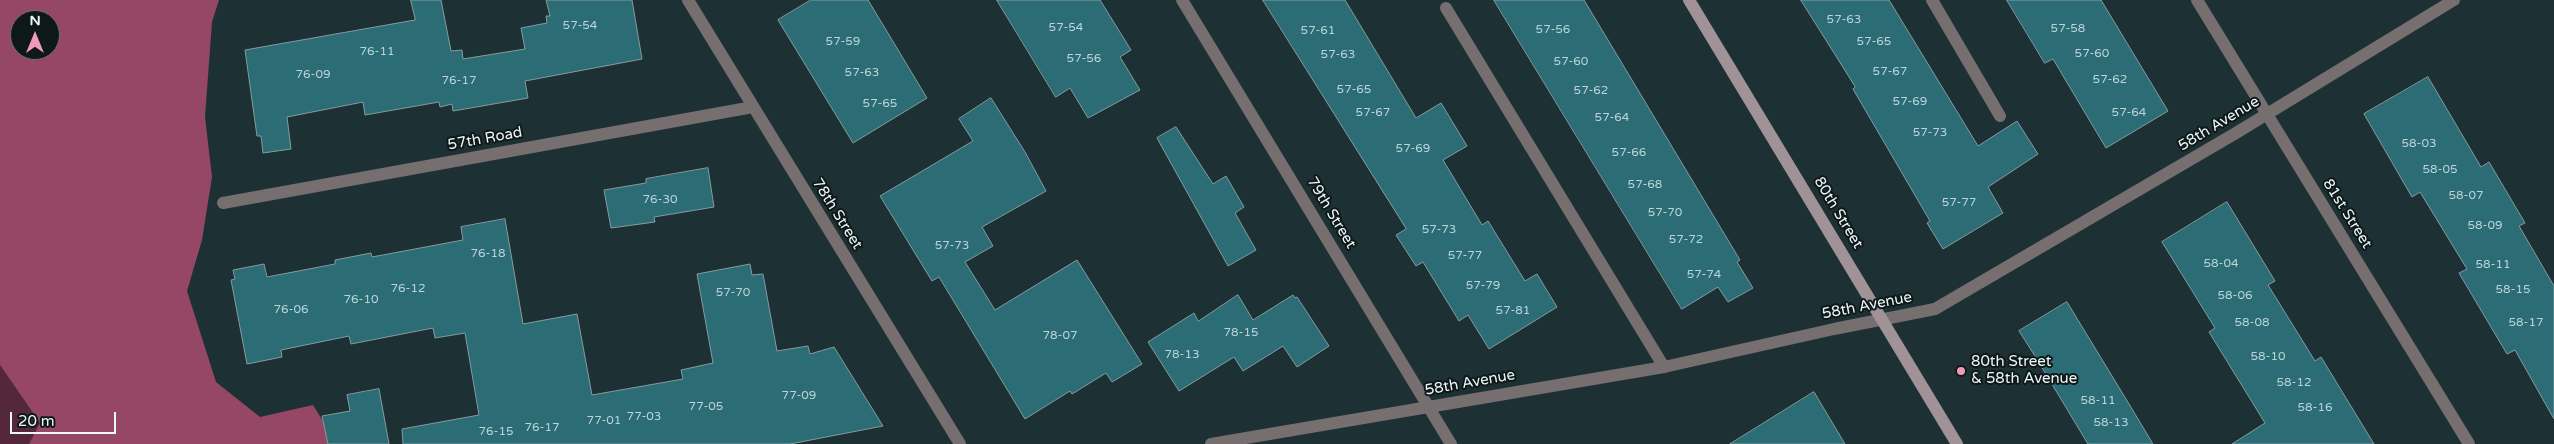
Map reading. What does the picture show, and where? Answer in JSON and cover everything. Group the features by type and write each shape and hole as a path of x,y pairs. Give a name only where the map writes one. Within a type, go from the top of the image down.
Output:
{"street":[{"name":"78th Street","path":"688,0 960,444"},
{"name":"79th Street","path":"1182,0 1451,444"},
{"name":"80th Street","path":"1689,0 1957,444"},
{"path":"1932,0 2000,116"},
{"name":"81st Street","path":"2197,0 2469,444"},
{"name":"58th Avenue","path":"1211,444 1664,367 1935,310 2267,114 2454,0"},
{"path":"1446,8 1664,367"},
{"name":"57th Road","path":"223,203 753,107"}],"shaded area":[{"path":"0,0 219,0 212,22 205,117 212,177 202,240 187,291 216,382 260,417 313,405 334,439 328,444 29,444 40,423 0,365"},
{"path":"0,365 40,423 29,444 0,444"}],"building":[{"path":"411,0 441,0 451,51 462,50 463,59 525,49 521,28 547,23 546,16 550,16 546,0 632,0 642,59 525,81 528,98 453,111 452,104 440,107 439,102 365,115 363,102 287,117 291,149 263,153 261,136 257,136 245,50 415,20"},
{"path":"811,0 868,0 927,98 853,143 778,20"},
{"path":"997,0 1100,0 1131,50 1120,57 1140,90 1088,118 1070,88 1056,97"},
{"path":"1263,0 1345,0 1416,118 1441,103 1467,146 1443,160 1482,225 1488,221 1525,281 1537,274 1557,307 1489,349 1468,315 1459,321 1423,262 1416,266 1396,235 1406,229"},
{"path":"1494,0 1584,0 1740,260 1737,262 1753,288 1728,302 1718,287 1682,309"},
{"path":"1801,0 1889,0 1978,146 2017,121 2038,154 1988,187 2003,213 1943,249 1927,223 1930,221 1853,89 1855,87"},
{"path":"2007,0 2101,0 2168,111 2106,148 2053,59 2045,63"},
{"path":"2428,77 2481,167 2489,162 2525,223 2519,226 2554,286 2554,419 2515,350 2507,354 2459,273 2467,269 2420,192 2412,197 2364,114"},
{"path":"991,98 1025,152 1046,191 982,227 993,246 965,262 995,310 1077,260 1142,364 1112,382 1106,373 1072,394 1070,391 1025,419 939,277 932,281 880,196 973,141 959,119"},
{"path":"1176,127 1213,184 1226,176 1244,207 1235,213 1256,250 1228,266 1157,138"},
{"path":"708,168 714,207 654,217 655,222 611,228 604,190 646,183 646,179"},
{"path":"2227,202 2275,281 2268,285 2315,361 2321,357 2374,444 2232,444 2265,423 2209,332 2215,328 2162,242"},
{"path":"505,219 523,324 577,314 592,395 683,379 681,370 713,363 697,274 750,264 752,275 763,274 777,351 808,346 810,354 834,347 883,426 790,444 403,444 402,429 479,415 465,333 435,338 433,328 351,344 349,336 281,350 282,357 247,364 231,280 235,279 233,270 264,264 267,277 335,264 335,260 371,253 372,257 463,240 461,227"},
{"path":"1238,295 1253,320 1293,295 1295,298 1297,297 1329,346 1297,367 1283,346 1243,371 1234,357 1179,391 1148,342 1194,313 1198,321"},
{"path":"2067,302 2153,444 2088,444 2019,331"},
{"path":"379,389 389,444 328,444 322,416 350,411 347,395"},
{"path":"1814,392 1845,444 1730,444"}],"place":[{"name":"80th Street & 58th Avenue","path":"1961,371"}]}
